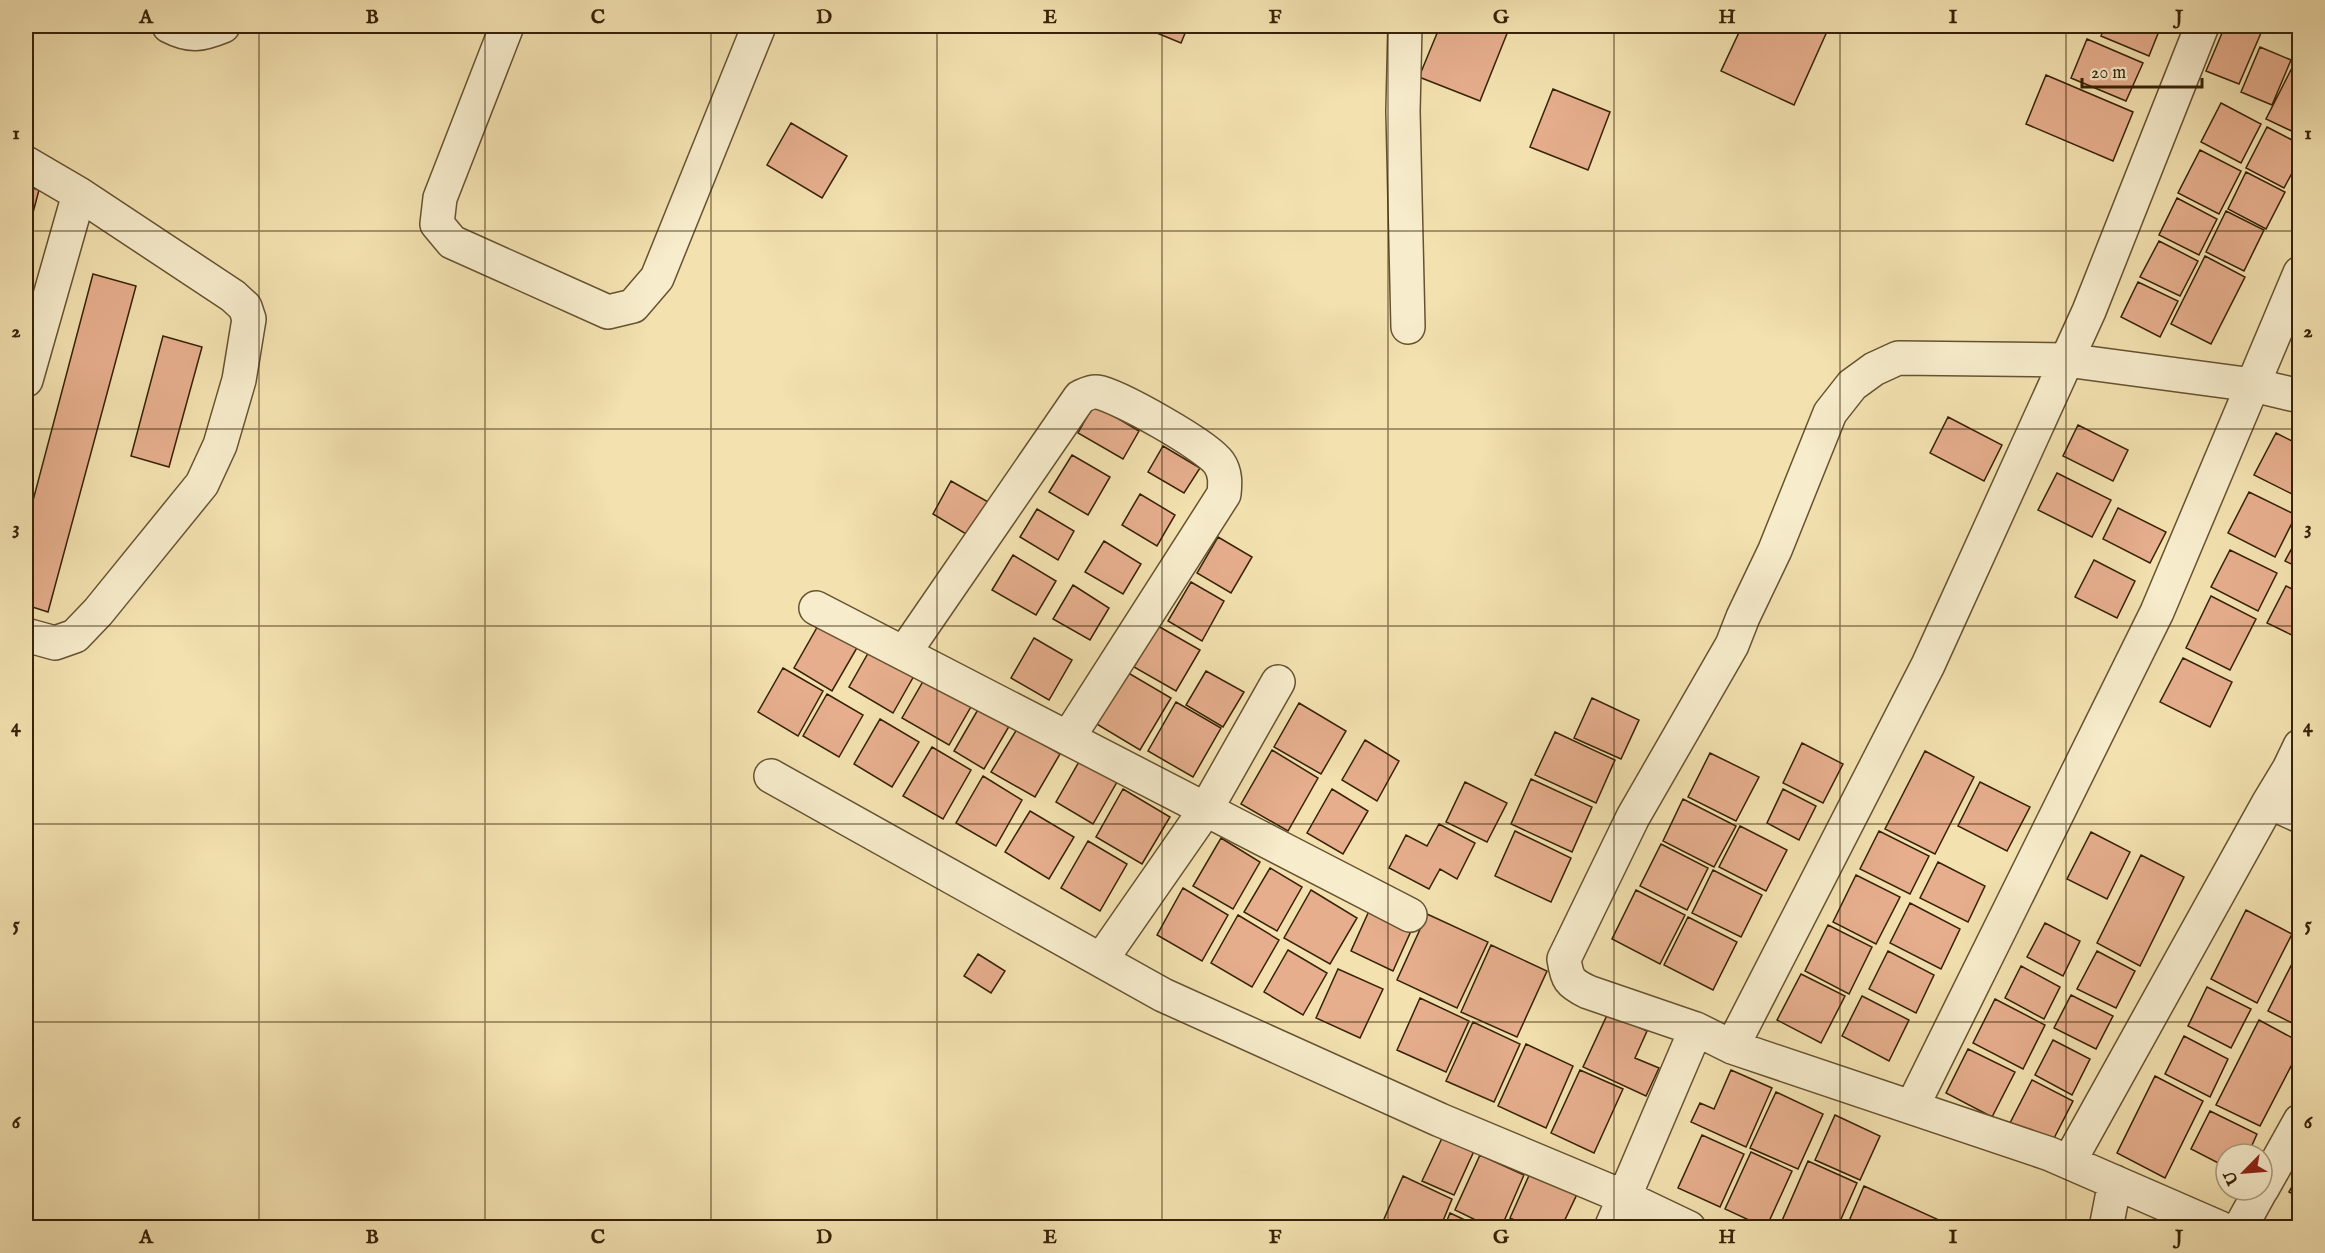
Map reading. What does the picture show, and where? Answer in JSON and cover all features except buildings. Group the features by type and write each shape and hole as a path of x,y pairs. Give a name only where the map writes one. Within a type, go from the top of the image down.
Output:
{"street":[{"path":"169,26 183,33 205,34 223,26"},
{"path":"507,26 440,198 437,224 452,242 608,312 633,306 657,278 759,26"},
{"path":"1405,26 1403,111 1408,327"},
{"path":"1732,1047 1928,665 2089,311 2202,26"},
{"path":"26,164 79,194 232,296 245,307 249,319 239,380 220,445 202,484 98,612 75,636 55,643 26,635"},
{"path":"26,380 79,194"},
{"path":"1912,1107 2157,612 2300,273"},
{"path":"2220,1227 2069,1162 1732,1047 1696,1029 1575,986 1567,978 1564,959 1633,817 1732,645 1775,550 1830,413 1852,385 1875,369 1898,358 2066,360 2253,385 2300,396"},
{"path":"904,653 1080,398 1094,391 1113,396 1200,446 1219,463 1225,479 1224,494 1068,738"},
{"path":"816,608 1410,915"},
{"path":"1101,960 1206,809 1278,682"},
{"path":"2069,1162 2294,757"},
{"path":"771,776 1182,1004 1440,1120 1624,1197 1689,1227"},
{"path":"2269,802 2300,816"},
{"path":"1611,1227 1696,1029"},
{"path":"2274,1168 2300,1121"},
{"path":"2106,1227 2115,1182"},
{"path":"2240,1227 2254,1202"}]}
